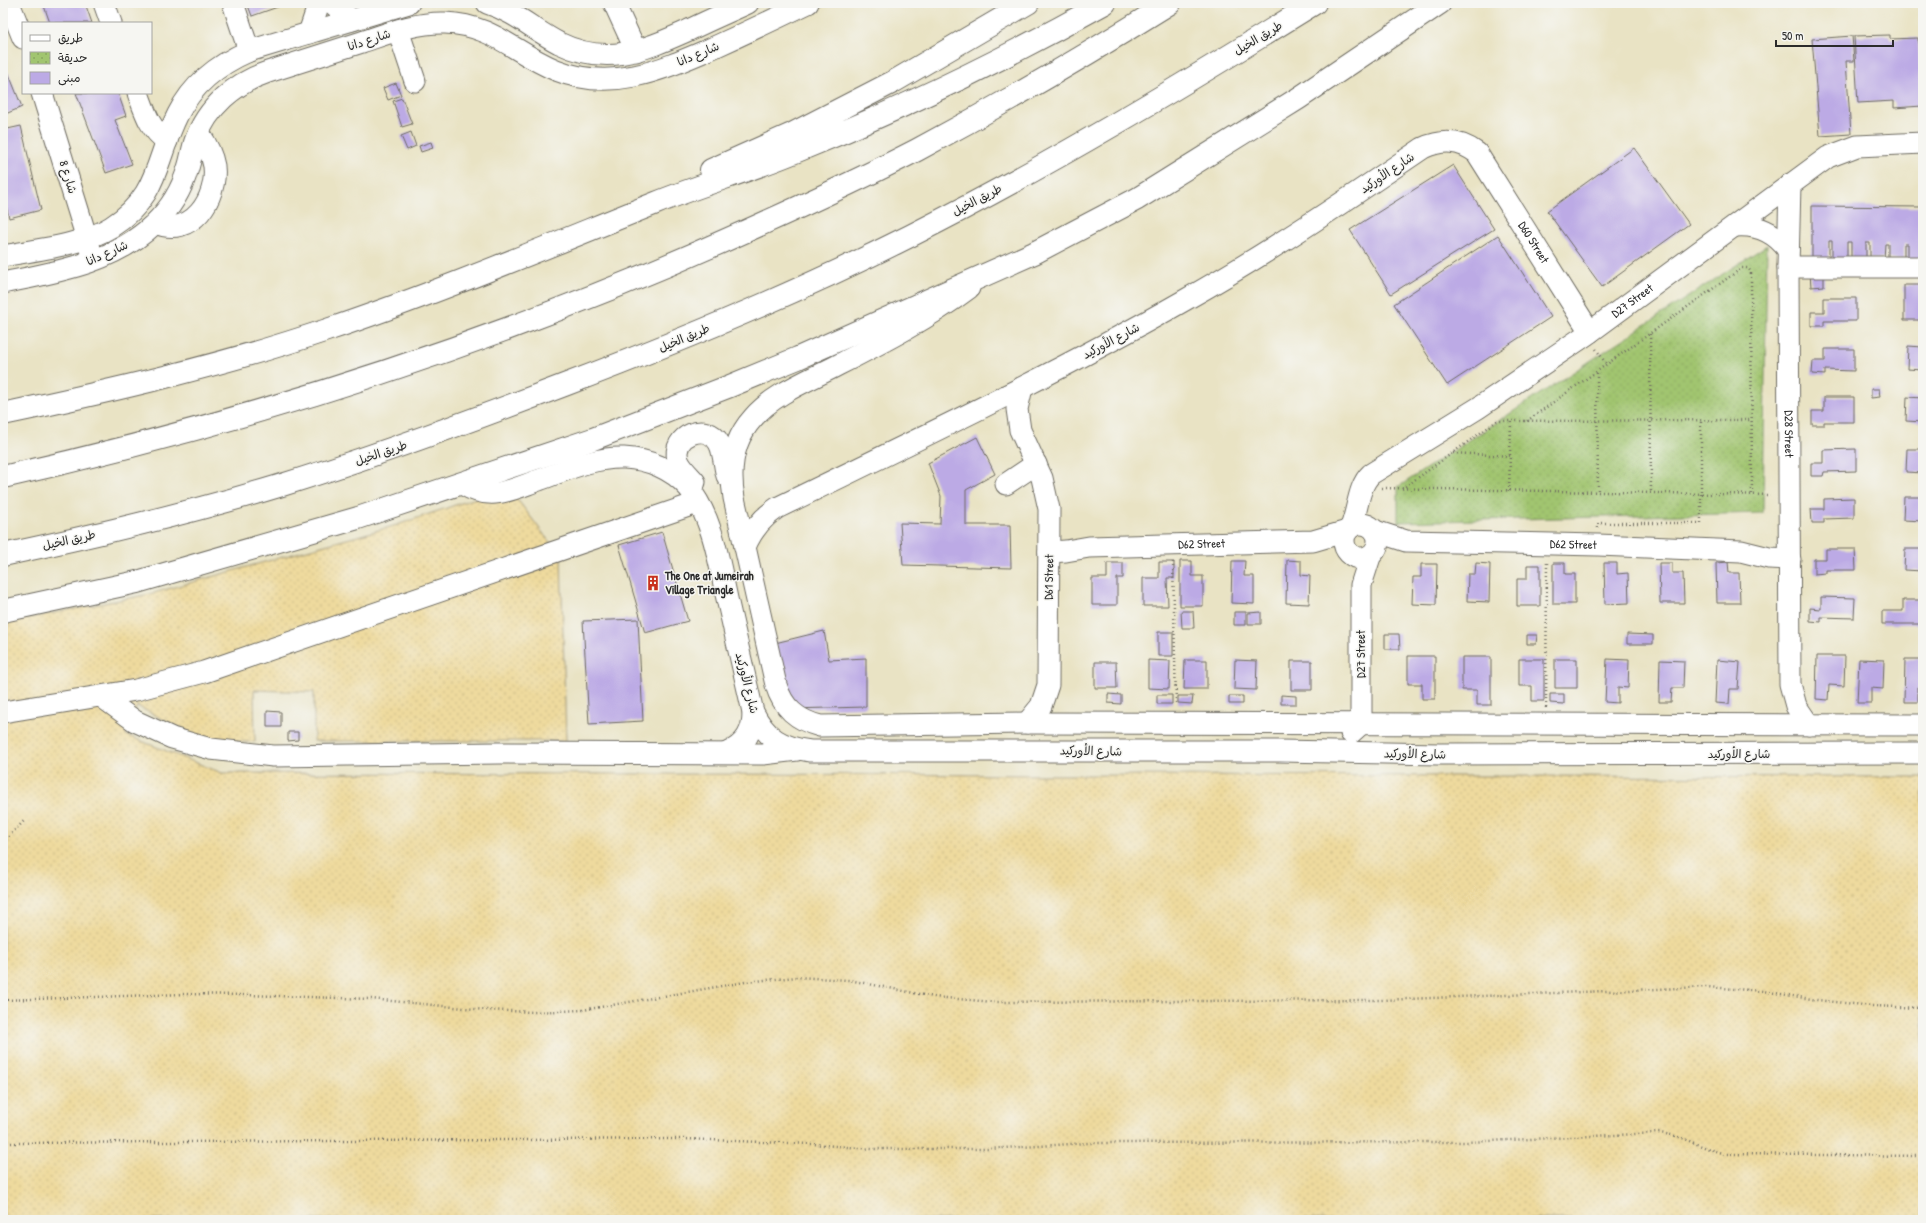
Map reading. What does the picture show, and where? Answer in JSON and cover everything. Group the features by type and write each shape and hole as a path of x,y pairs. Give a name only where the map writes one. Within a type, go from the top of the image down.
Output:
{"highway":[{"path":"670,198 694,180 715,168 792,134 893,82 1028,3"},
{"path":"3,414 93,394 263,350 344,324 441,289 670,198 752,169 894,110 1022,48 1105,3"},
{"path":"3,477 133,446 337,388 472,342 612,289 789,212 914,152 1038,83 1170,3"},
{"name":"طريق الخيل","path":"3,555 127,527 201,508 354,462 495,412 656,350 728,320 849,266 972,204 1145,106 1315,3"},
{"path":"3,611 74,596 199,565 358,518 593,439 730,386 984,276 1077,232 1137,199 1299,98 1440,3"},
{"path":"3,427 41,417 93,394"}],"street":[{"path":"9,3 22,36"},
{"path":"104,3 111,22"},
{"path":"233,3 250,51"},
{"path":"309,33 320,3"},
{"path":"332,3 352,20"},
{"name":"شارع دانا","path":"3,256 87,238 105,230 122,219 141,200 155,178 178,113 194,90 218,68 250,51 409,3"},
{"path":"487,3 513,13 558,42 571,48 605,54 636,52 715,10 748,3"},
{"path":"614,3 636,52"},
{"name":"شارع دانا","path":"3,283 51,273 94,260 118,251 132,243 156,223 166,211 182,184 199,133 205,121 222,100 243,83 255,77 398,30 427,24 442,23 471,26 499,37 543,65 566,73 596,79 632,78 650,74 729,40 808,3"},
{"path":"715,10 729,40"},
{"path":"398,30 415,81"},
{"name":"شارع 8","path":"42,94 94,260"},
{"path":"138,94 150,124 160,136 167,141"},
{"path":"156,223 168,227 182,226 197,216 208,202 214,185 214,166 208,148 199,133"},
{"name":"شارع الأوركيد","path":"745,547 754,529 777,508 984,407 1105,345 1247,264 1346,201 1423,148 1431,144 1447,141 1463,144 1477,153"},
{"name":"D27 Street","path":"1349,529 1361,493 1371,474 1478,408 1590,332 1828,157 1847,149 1867,145 1923,143"},
{"name":"D60 Street","path":"1477,153 1590,332"},
{"name":"D28 Street","path":"1790,184 1788,259 1790,684 1796,706 1809,725"},
{"path":"1735,226 1756,227 1766,230 1782,242 1788,259 1923,268"},
{"path":"734,498 732,474 735,450 745,428 760,410 780,395 928,317 984,276"},
{"name":"D61 Street","path":"1022,388 1017,409 1020,430 1036,464 1047,494 1049,509 1048,684 1041,706 1027,723"},
{"name":"D61 Street","path":"984,407 1004,416 1020,430"},
{"path":"713,537 712,516 706,497 680,464 678,459 678,447 685,437 689,434 701,431 712,435 720,444 734,498 779,695 791,712 800,719 820,726 1027,723 1923,725"},
{"name":"شارع الأوركيد","path":"462,484 480,493 500,493 583,464 603,459 624,458 643,460 661,466 676,475 688,488 698,503 713,537 753,712 760,726 770,737 783,745 798,750 1280,751 1439,754 1923,754"},
{"path":"1006,484 1036,464"},
{"path":"1361,493 1373,529 1379,541 1361,554 1344,541 1349,529 1359,524 1373,529"},
{"path":"3,712 102,697 170,682 204,672 698,503"},
{"name":"D62 Street","path":"1314,541 1349,529"},
{"name":"D62 Street","path":"1373,529 1406,541"},
{"name":"D62 Street","path":"1049,545 1066,539 1089,547 1314,541 1361,554 1406,541 1598,545 1740,551 1769,558 1790,551"},
{"name":"D27 Street","path":"1361,554 1361,724"},
{"name":"D28 Street","path":"1768,724 1782,706 1790,684"},
{"path":"102,697 135,721 172,738 211,749 266,756 499,753 762,754 798,750"},
{"path":"727,753 741,745 750,733 753,723 753,712"},
{"path":"1280,751 1290,743 1301,738 1339,738 1346,736 1361,724"}],"path":[{"path":"1527,421 1742,268 1748,268 1751,272 1752,495"},
{"path":"1650,334 1651,493"},
{"path":"1597,372 1598,493"},
{"path":"1598,545 1598,523 1701,523 1701,420"},
{"path":"1402,489 1497,421 1751,420"},
{"path":"1509,491 1511,421"},
{"path":"1452,453 1510,456"},
{"path":"1361,493 1402,489 1770,496 1770,488"},
{"path":"1172,545 1176,724"},
{"path":"1538,709 1546,709 1547,559 1554,560"},
{"path":"3,842 24,821"},
{"path":"3,1000 184,994 245,995 371,999 485,1010 534,1012 583,1010 745,982 797,977 849,980 934,997 994,1002 1381,1000 1707,987 1763,991 1817,1000 1873,1006 1923,1008"},
{"path":"3,1143 684,1139 812,1144 872,1149 987,1149 1089,1143 1459,1142 1662,1134 1677,1136 1706,1148 1726,1154 1923,1156"}],"sand":[{"path":"508,487 561,557 566,741 314,741 314,692 254,690 255,742 206,741 137,706 126,735 222,773 1923,777 1923,1220 3,1220 3,623 150,594 397,525"}],"green space":[{"path":"1767,245 1763,513 1398,522 1398,487"}],"building":[{"path":"43,3 85,3 92,22 50,22"},
{"path":"247,3 289,3 252,16"},
{"path":"1890,35 1890,39 1918,38 1922,106 1894,108 1894,101 1858,103 1854,36"},
{"path":"1852,36 1854,61 1846,61 1851,134 1820,136 1812,39"},
{"path":"8,72 22,107 3,115 3,74"},
{"path":"396,83 401,95 388,100 383,88"},
{"path":"76,94 118,94 126,116 115,120 132,164 106,173"},
{"path":"402,98 412,124 402,127 393,101"},
{"path":"21,126 41,210 9,218 3,193 3,130"},
{"path":"411,132 416,146 407,150 401,136"},
{"path":"431,142 433,148 421,152 419,146"},
{"path":"1634,148 1689,224 1602,287 1547,211"},
{"path":"1453,165 1494,229 1391,294 1350,230"},
{"path":"1812,206 1923,207 1922,259 1907,259 1907,244 1904,244 1904,259 1888,259 1888,244 1885,244 1884,259 1870,259 1870,243 1866,243 1866,260 1851,260 1851,242 1847,242 1847,259 1832,259 1832,241 1829,241 1829,259 1812,258"},
{"path":"1498,235 1551,317 1447,385 1394,304"},
{"path":"1810,273 1824,273 1824,286 1811,287"},
{"path":"1904,285 1923,285 1923,320 1904,320"},
{"path":"1824,298 1856,298 1856,321 1824,321 1824,326 1811,326 1811,312 1824,312"},
{"path":"1908,346 1923,347 1923,370 1907,369"},
{"path":"1825,349 1854,349 1854,371 1825,370 1825,375 1812,374 1813,361 1825,361"},
{"path":"1871,389 1879,389 1880,397 1871,398"},
{"path":"1824,397 1854,397 1854,422 1824,422 1824,425 1812,425 1812,411 1824,411"},
{"path":"1907,397 1923,398 1923,422 1906,421"},
{"path":"977,437 995,474 966,490 966,525 1010,525 1011,568 903,565 900,523 940,524 941,496 928,463"},
{"path":"1856,449 1856,471 1824,472 1823,476 1811,476 1811,463 1823,463 1823,450"},
{"path":"1907,449 1923,449 1923,473 1906,472"},
{"path":"1904,497 1923,497 1923,521 1903,520"},
{"path":"1854,498 1854,518 1824,519 1824,523 1812,523 1811,509 1824,509 1824,499"},
{"name":"The One at Jumeirah Village Triangle","path":"662,532 688,621 645,633 619,545"},
{"path":"1826,549 1855,549 1856,570 1826,570 1826,573 1814,574 1814,559 1826,559"},
{"path":"1905,549 1923,549 1923,571 1904,570"},
{"path":"1287,560 1301,561 1301,575 1310,576 1309,604 1286,603"},
{"path":"1180,561 1192,561 1192,576 1203,576 1203,606 1180,606"},
{"path":"1232,561 1245,561 1244,576 1254,576 1254,604 1231,603"},
{"path":"1159,562 1174,562 1174,578 1167,578 1168,606 1143,606 1143,578 1159,578"},
{"path":"1728,562 1729,573 1739,573 1740,603 1717,603 1716,563"},
{"path":"1107,563 1123,563 1123,578 1117,578 1117,605 1092,605 1092,578 1107,578"},
{"path":"1476,563 1490,564 1489,602 1467,601 1468,574 1475,574"},
{"path":"1553,563 1565,563 1565,574 1575,574 1575,604 1553,604"},
{"path":"1604,563 1617,563 1617,574 1628,573 1629,603 1605,604"},
{"path":"1659,563 1672,563 1672,573 1683,573 1684,603 1660,603"},
{"path":"1421,564 1437,564 1436,605 1412,604 1413,577 1421,577"},
{"path":"1527,565 1540,565 1540,606 1517,606 1517,579 1527,579"},
{"path":"1821,597 1855,598 1854,618 1821,617 1821,622 1810,621 1810,608 1821,609"},
{"path":"1903,600 1923,600 1923,624 1882,624 1882,611 1903,611"},
{"path":"1181,611 1193,611 1194,628 1182,628"},
{"path":"1234,612 1246,612 1246,625 1234,625"},
{"path":"1261,612 1261,624 1248,624 1248,613"},
{"path":"638,619 643,721 589,724 583,621"},
{"path":"824,631 829,660 866,658 866,707 790,709 775,643"},
{"path":"1158,632 1173,632 1173,656 1158,656"},
{"path":"1385,634 1399,634 1400,649 1385,649"},
{"path":"1627,634 1653,635 1653,644 1627,644"},
{"path":"1527,635 1537,635 1536,644 1527,644"},
{"path":"1408,656 1435,656 1435,699 1422,699 1422,684 1408,684"},
{"path":"1817,656 1845,656 1844,686 1829,685 1828,700 1816,699"},
{"path":"1462,657 1491,657 1491,705 1477,705 1477,690 1462,690"},
{"path":"1519,659 1544,659 1544,701 1532,701 1532,686 1519,686"},
{"path":"1555,659 1577,659 1577,688 1555,688"},
{"path":"1607,659 1629,660 1628,688 1618,687 1618,703 1605,702"},
{"path":"1859,659 1884,660 1883,689 1871,688 1871,703 1857,703"},
{"path":"1905,659 1923,659 1923,688 1918,687 1918,702 1904,702"},
{"path":"1148,660 1170,661 1169,689 1148,688"},
{"path":"1185,660 1207,660 1207,689 1184,689"},
{"path":"1235,660 1257,661 1256,690 1234,689"},
{"path":"1660,660 1684,661 1683,688 1672,688 1671,702 1659,702"},
{"path":"1717,660 1740,662 1738,689 1730,689 1729,704 1715,703"},
{"path":"1291,661 1312,661 1312,690 1291,690"},
{"path":"1095,662 1116,662 1117,688 1095,688"},
{"path":"1108,694 1121,695 1121,704 1108,703"},
{"path":"1550,694 1564,694 1564,704 1550,703"},
{"path":"1157,695 1172,695 1172,704 1157,704"},
{"path":"1281,695 1296,696 1296,704 1281,704"},
{"path":"1178,696 1193,696 1192,704 1178,703"},
{"path":"1229,696 1243,696 1243,704 1229,704"},
{"path":"267,711 281,712 281,727 267,727"},
{"path":"288,732 298,732 298,740 288,741"}],"place":[{"name":"The One at Jumeirah Village Triangle","path":"653,583"}]}
